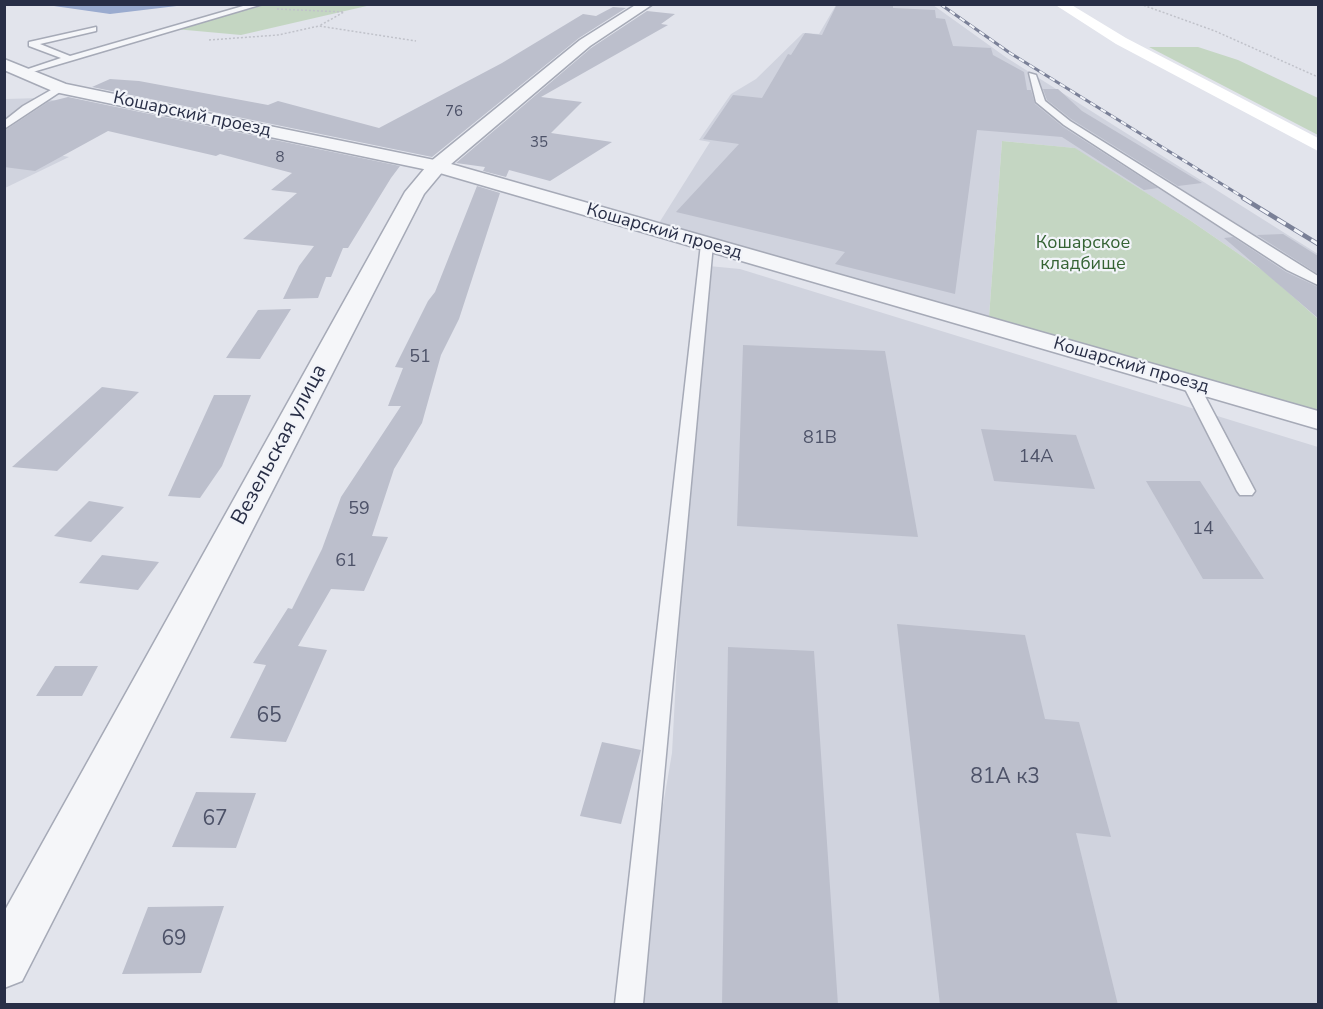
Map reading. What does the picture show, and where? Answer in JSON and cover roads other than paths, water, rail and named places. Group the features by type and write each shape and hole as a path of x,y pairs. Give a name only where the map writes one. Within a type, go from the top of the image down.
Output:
{"main road":[{"path":"1060,4 1121,41 1318,145"}],"street":[{"name":"Везельская улица","path":"4,963 415,192 437,166 585,43 647,4"},
{"name":"Кошарский проезд","path":"14,68 61,88 437,166 1318,420"}],"lane":[{"path":"14,68 68,58 260,4"},
{"path":"68,58 32,44 93,29"},
{"path":"1032,75 1041,102 1067,123 1292,267 1318,281"},
{"path":"4,126 26,108 61,88"},
{"path":"629,1005 707,244"},
{"path":"1190,383 1246,491"}],"water":[{"path":"47,5 185,5 110,14"}],"railway":[{"path":"940,4 1010,53 1246,199"},
{"path":"1243,198 1318,244"}],"park label":[{"name":"Кошарское кладбище","path":"1083,254"}]}
